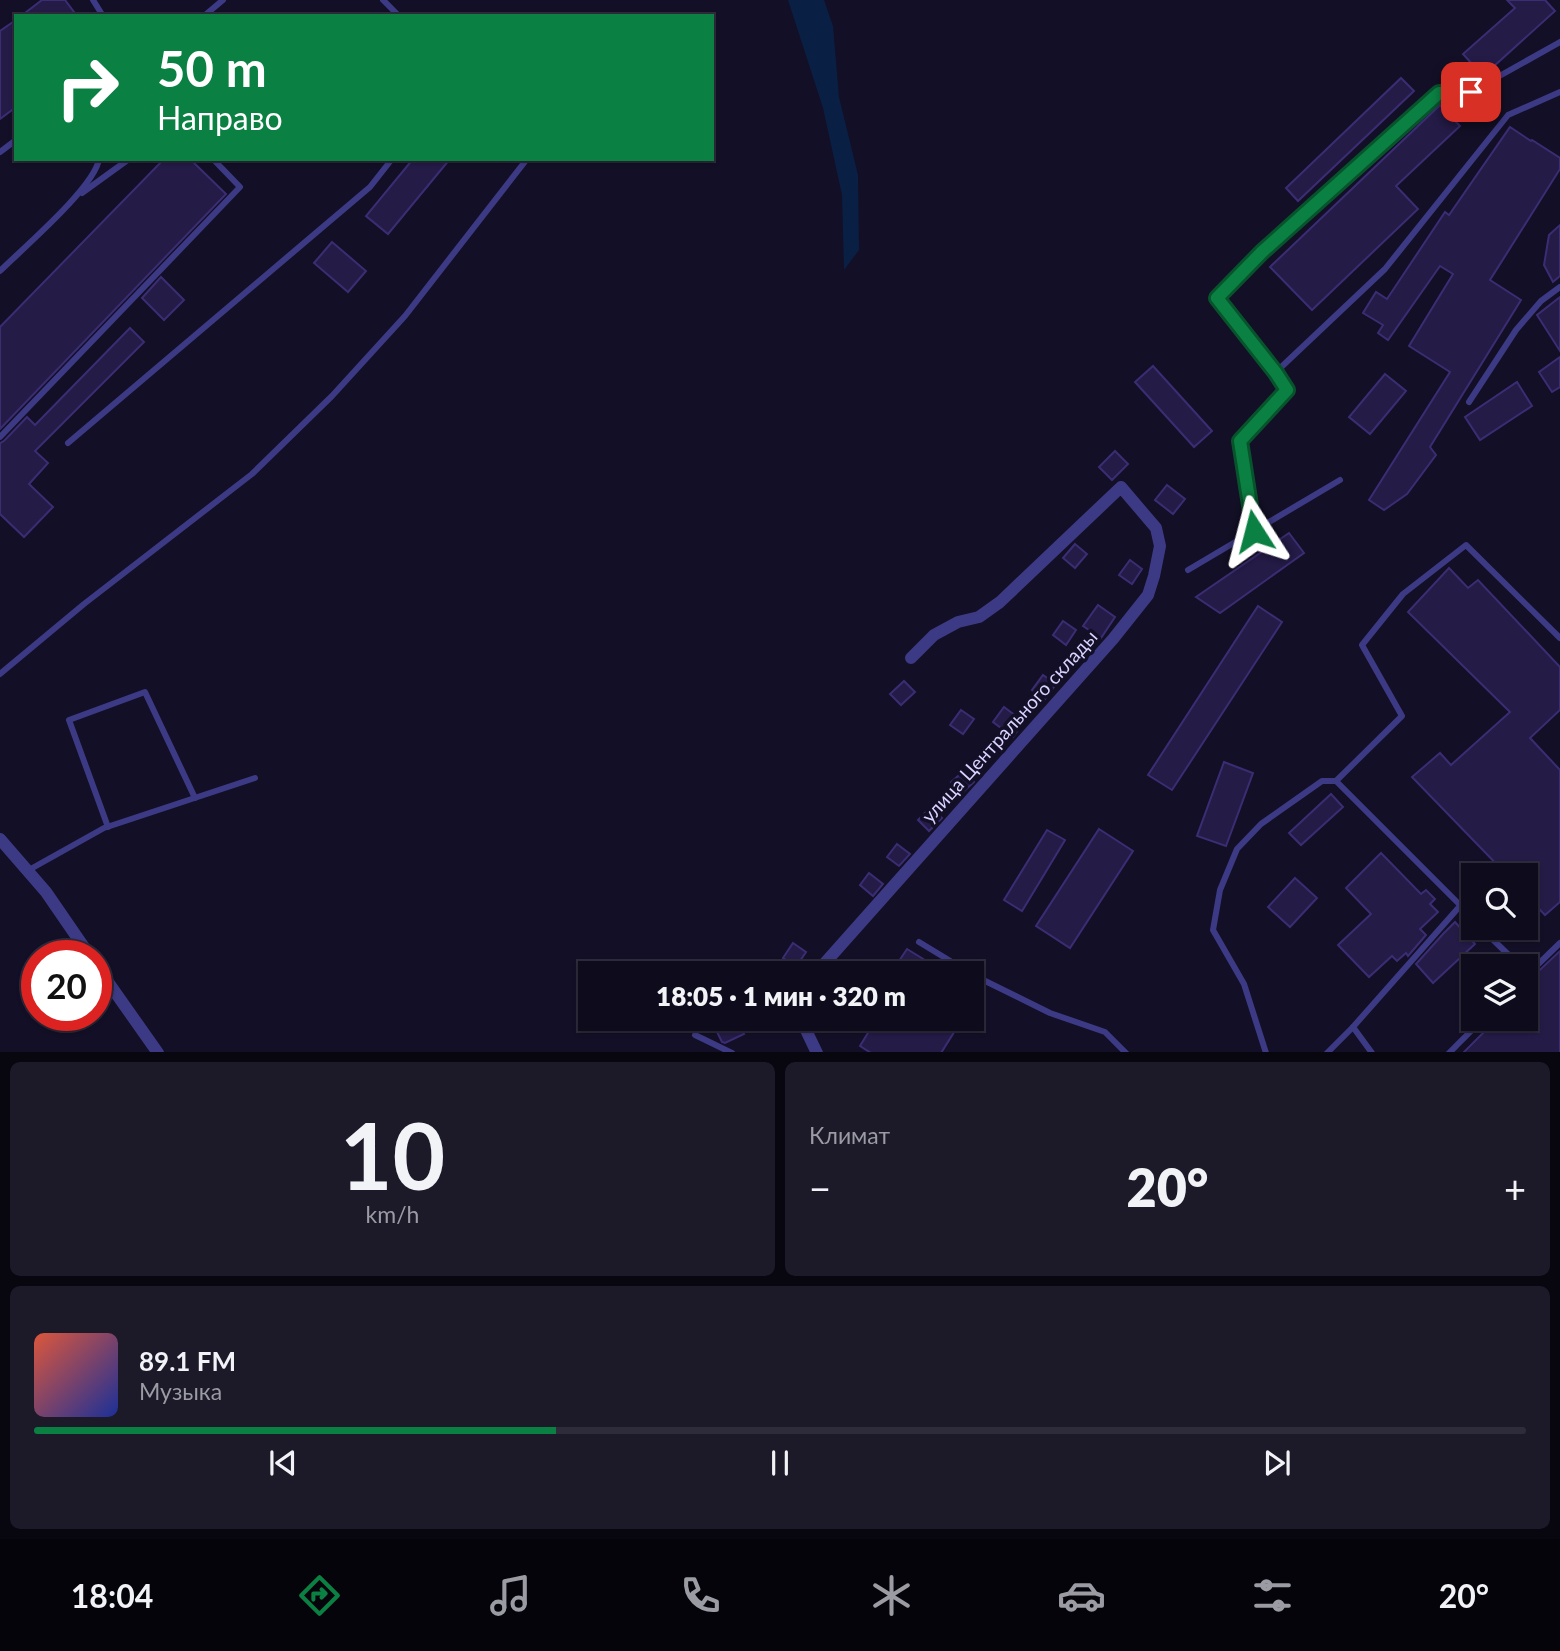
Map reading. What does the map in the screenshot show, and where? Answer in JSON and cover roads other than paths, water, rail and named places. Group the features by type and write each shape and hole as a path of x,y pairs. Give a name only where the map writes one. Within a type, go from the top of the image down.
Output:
{"street":[{"name":"улица Центрального склады","path":"827,961 1113,639 1148,595 1160,547 1156,528 1121,487 1000,602 979,617 958,622 933,635 911,658"},
{"path":"0,839 46,892 79,940"},
{"path":"112,987 158,1052"},
{"path":"806,1031 817,1052"}],"lane":[{"path":"206,14 223,0"},
{"path":"383,0 397,14"},
{"path":"1254,531 1240,441 1287,390 1217,298 1262,252 1439,93 1471,92 1560,41"},
{"path":"1276,373 1385,269 1508,115 1560,92"},
{"path":"75,198 99,161"},
{"path":"0,271 75,198 126,161"},
{"path":"0,437 240,187 215,161"},
{"path":"68,443 370,187 390,161"},
{"path":"0,674 94,596 252,474 332,396 405,316 525,161"},
{"path":"1469,402 1516,330 1541,301 1560,287"},
{"path":"1188,570 1340,480"},
{"path":"1266,1052 1244,984 1213,930 1220,890 1237,849 1261,824 1322,781 1336,781 1402,716 1362,645 1403,594 1466,545 1560,638"},
{"path":"108,827 69,720 145,692 195,798"},
{"path":"27,871 108,827 255,778"},
{"path":"1327,1052 1353,1027 1460,906 1336,781"},
{"path":"1494,940 1508,954"},
{"path":"919,942 951,961"},
{"path":"1538,964 1560,943"},
{"path":"984,980 1051,1013 1105,1032 1126,1052"},
{"path":"1353,1027 1372,1052"},
{"path":"1449,1052 1471,1031"},
{"path":"695,1035 732,1052"}],"water":[{"path":"788,0 824,0 833,26 839,97 858,175 859,250 844,270 842,195 823,108"}]}
